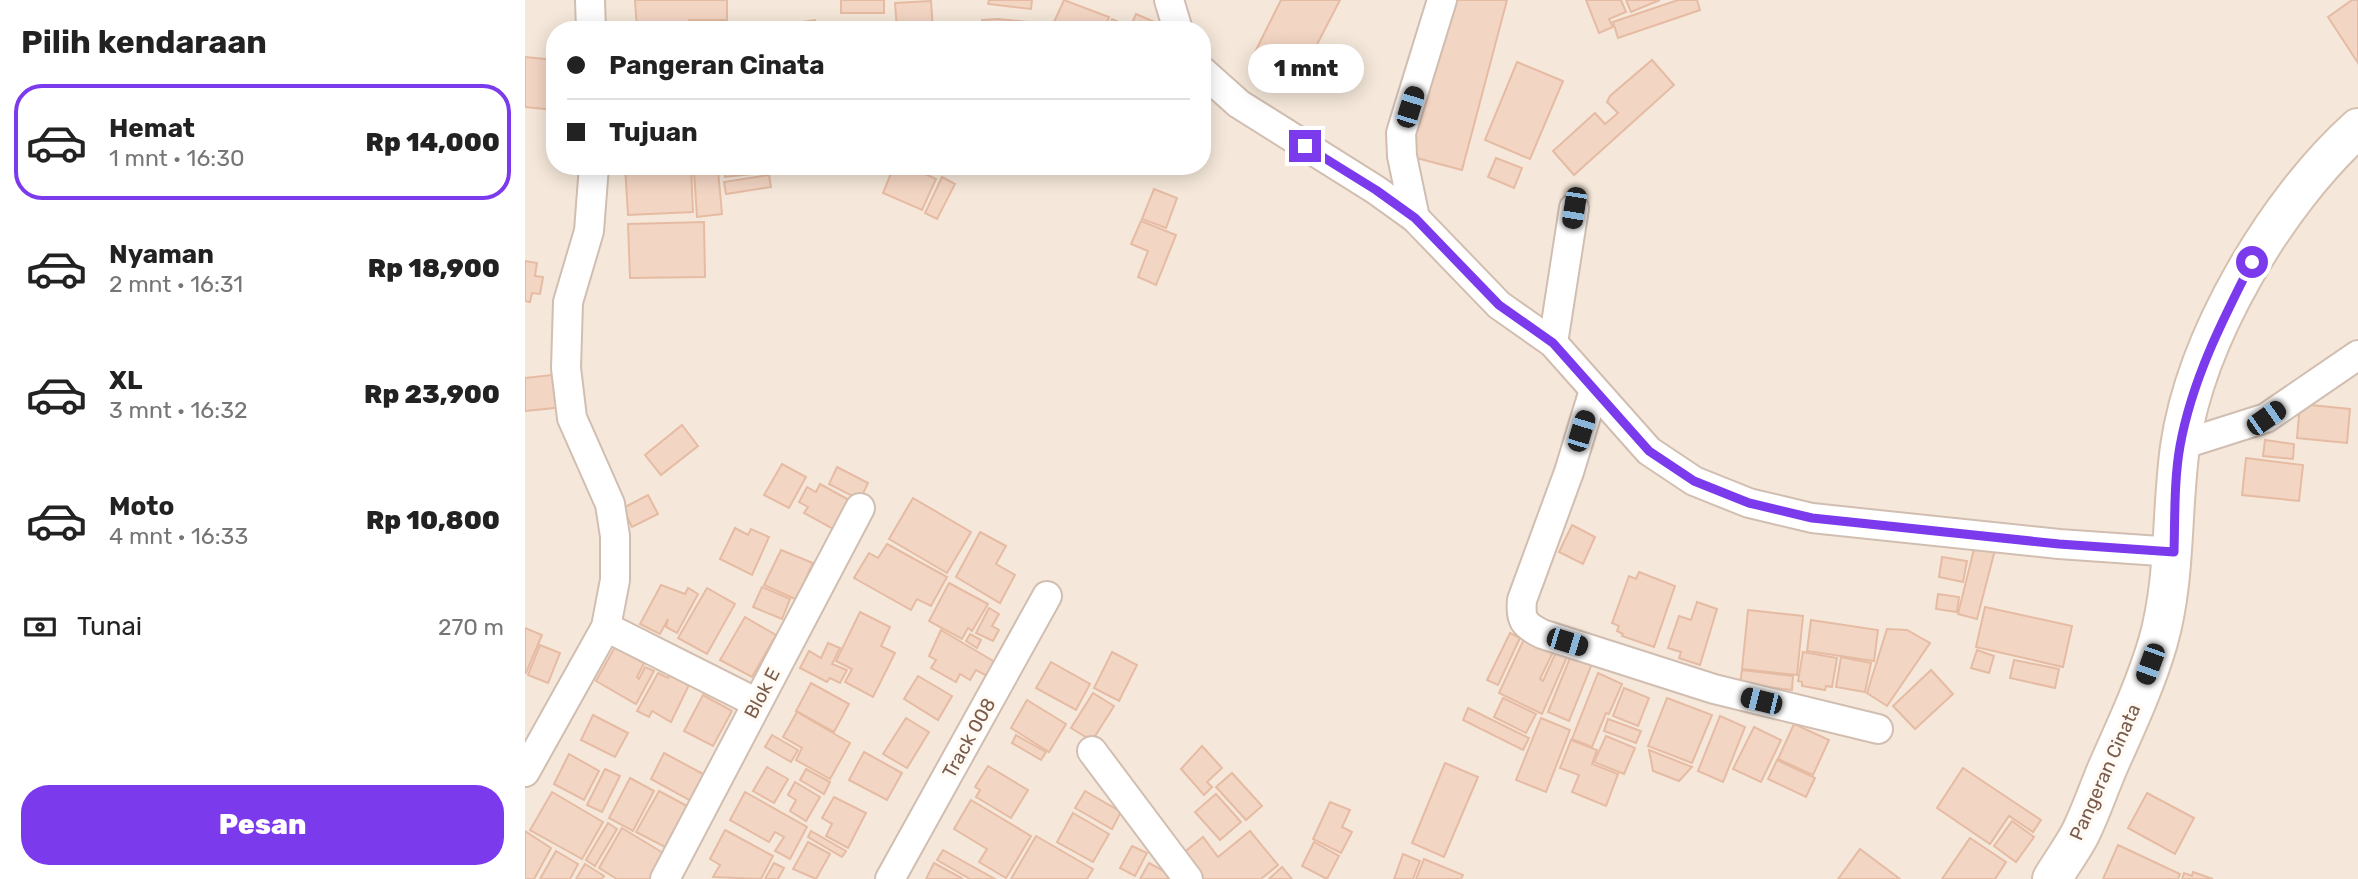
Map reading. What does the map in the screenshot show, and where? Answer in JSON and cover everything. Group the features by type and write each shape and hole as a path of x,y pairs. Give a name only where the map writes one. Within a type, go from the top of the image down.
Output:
{"street":[{"path":"590,0 591,21"},
{"path":"1169,0 1175,21"},
{"path":"1415,218 1402,156 1401,133 1442,0"},
{"path":"1211,79 1239,104 1376,190 1415,218 1499,305 1553,343 1649,451 1694,481 1749,503 1812,518 2059,544 2174,552"},
{"name":"Pangeran Cinata","path":"2052,879 2080,834 2133,710 2158,641 2174,552 2181,445 2199,377 2217,329 2264,240 2302,187 2358,128"},
{"path":"525,772 606,627 615,580 610,504 572,418 566,368 568,302 589,231 593,175"},
{"path":"1553,343 1574,208"},
{"path":"2181,445 2266,418 2358,355"},
{"path":"1594,390 1569,472 1521,600 1523,623 1542,634 1714,689 1878,729"},
{"name":"Blok E","path":"665,879 860,508"},
{"name":"Track 008","path":"890,879 1047,596"},
{"path":"606,627 757,703"},
{"path":"1092,751 1188,879"}],"shaded area":[{"path":"525,0 2358,0 2358,879 525,879"}],"building":[{"path":"635,0 727,0 727,20 636,21"},
{"path":"841,0 884,0 884,13 841,13"},
{"path":"989,0 1032,0 1031,9 988,4"},
{"path":"1064,0 1109,17 1107,21 1054,21"},
{"path":"1281,0 1340,0 1295,87 1249,64"},
{"path":"1451,0 1507,0 1462,170 1409,156"},
{"path":"1586,0 1621,0 1626,12 1609,19 1613,27 1599,33"},
{"path":"1626,0 1660,0 1631,12"},
{"path":"1678,0 1697,0 1700,10 1618,38 1613,22"},
{"path":"2352,0 2358,0 2358,63 2328,17"},
{"path":"931,1 932,21 896,21 895,3"},
{"path":"1136,14 1152,21 1133,21"},
{"path":"998,19 1017,21 982,21"},
{"path":"525,57 546,59 546,109 525,107"},
{"path":"1652,60 1674,85 1574,175 1553,151 1595,113 1605,124 1618,113 1607,102 1610,96"},
{"path":"1517,62 1563,81 1530,159 1485,140"},
{"path":"1496,158 1522,168 1514,188 1488,177"},
{"path":"626,175 691,175 693,212 628,215"},
{"path":"694,175 718,175 722,214 697,217"},
{"path":"769,175 771,187 726,194 724,182"},
{"path":"890,175 927,175 936,179 922,210 883,193"},
{"path":"942,177 955,184 937,219 925,213"},
{"path":"1154,189 1177,198 1166,228 1142,219"},
{"path":"1141,221 1176,235 1156,285 1138,277 1148,251 1131,244"},
{"path":"704,222 705,277 630,278 628,224"},
{"path":"525,261 537,263 535,276 543,277 540,294 532,293 530,302 525,301"},
{"path":"561,374 564,407 525,411 525,378"},
{"path":"2300,404 2350,409 2347,443 2297,438"},
{"path":"682,425 698,446 661,475 645,455"},
{"path":"2265,440 2294,444 2293,459 2263,456"},
{"path":"2246,458 2303,465 2299,501 2242,495"},
{"path":"782,464 806,477 789,508 764,495"},
{"path":"837,467 868,483 860,500 829,484"},
{"path":"820,484 849,500 833,529 804,513 808,507 799,502 807,487 816,492"},
{"path":"648,495 658,514 632,527 623,508"},
{"path":"913,498 971,532 947,573 889,539"},
{"path":"1572,525 1595,537 1583,564 1559,552"},
{"path":"735,528 748,535 751,529 769,537 752,575 720,559"},
{"path":"980,532 1006,546 996,564 1015,575 1000,603 956,577"},
{"path":"1976,541 1996,546 1977,619 1958,614"},
{"path":"887,544 947,577 931,606 917,599 911,610 854,578 869,553 878,558"},
{"path":"781,550 813,563 805,580 809,582 804,603 764,585"},
{"path":"1942,557 1967,561 1963,582 1939,577"},
{"path":"1639,572 1675,586 1654,647 1622,636 1623,634 1617,631 1619,626 1612,623 1629,576 1636,579"},
{"path":"949,583 988,604 972,631 968,628 962,639 929,621"},
{"path":"661,585 685,594 688,588 698,594 677,633 666,627 668,619 660,634 640,624"},
{"path":"762,587 790,599 782,619 753,607"},
{"path":"707,588 735,604 707,654 678,638"},
{"path":"1938,594 1959,597 1957,612 1936,609"},
{"path":"1697,602 1717,609 1700,665 1679,658 1681,652 1668,648 1679,616 1691,620"},
{"path":"1985,607 2072,626 2063,667 1976,647"},
{"path":"989,608 999,614 992,626 999,630 993,641 976,633"},
{"path":"1748,610 1803,616 1797,675 1742,669"},
{"path":"860,612 890,627 881,646 895,653 873,697 845,682 852,669 836,661"},
{"path":"745,617 776,635 752,677 720,660"},
{"path":"1811,620 1878,630 1874,661 1807,651"},
{"path":"525,628 542,635 526,673 525,673"},
{"path":"1887,629 1907,630 1930,643 1887,706 1867,693"},
{"path":"941,630 995,662 987,676 976,670 970,680 960,674 956,682 931,668 936,660 929,656"},
{"path":"1510,633 1520,638 1498,685 1487,680"},
{"path":"970,634 981,640 977,648 966,641"},
{"path":"1524,639 1553,652 1540,679 1543,681 1556,652 1567,657 1542,714 1499,693"},
{"path":"828,643 840,648 832,664 847,670 840,683 830,678 827,682 800,668 809,651 821,658"},
{"path":"540,645 560,653 548,683 528,675"},
{"path":"615,647 644,663 637,677 639,679 645,667 654,671 636,704 596,681"},
{"path":"1977,650 1994,656 1989,673 1971,668"},
{"path":"1112,652 1137,665 1119,701 1094,688"},
{"path":"1803,652 1837,658 1832,687 1826,686 1825,690 1802,686 1802,682 1798,681"},
{"path":"1572,653 1593,661 1569,721 1548,712"},
{"path":"1841,657 1871,663 1865,692 1836,687"},
{"path":"2014,660 2059,669 2055,688 2010,678"},
{"path":"1051,662 1090,684 1076,710 1036,688"},
{"path":"1742,670 1793,676 1792,690 1740,684"},
{"path":"1931,670 1953,694 1915,729 1893,706"},
{"path":"658,673 668,678 670,674 689,685 671,722 652,711 649,717 637,711"},
{"path":"1598,673 1622,684 1592,747 1572,739"},
{"path":"918,676 952,696 938,720 904,699"},
{"path":"811,683 849,704 834,732 796,711"},
{"path":"1624,688 1649,698 1638,726 1613,716"},
{"path":"1093,693 1114,706 1092,741 1071,728"},
{"path":"703,695 732,711 713,746 684,731"},
{"path":"1503,698 1536,714 1526,733 1494,717"},
{"path":"1667,698 1712,715 1692,763 1648,746"},
{"path":"1027,700 1066,724 1049,752 1011,728"},
{"path":"1468,708 1529,738 1523,750 1463,720"},
{"path":"797,712 850,743 830,779 796,760 802,748 783,737"},
{"path":"593,715 628,733 615,757 581,740"},
{"path":"1720,716 1745,727 1723,782 1698,771"},
{"path":"906,718 929,732 907,768 883,754"},
{"path":"1541,718 1570,730 1546,792 1516,780"},
{"path":"1608,719 1641,731 1636,743 1604,731"},
{"path":"1794,724 1829,740 1813,775 1778,759"},
{"path":"1754,727 1781,740 1761,782 1733,769"},
{"path":"772,735 798,750 791,762 765,747"},
{"path":"1016,735 1046,752 1041,760 1012,743"},
{"path":"1606,736 1635,748 1624,774 1594,762"},
{"path":"1571,740 1597,750 1592,764 1618,774 1606,806 1572,792 1579,775 1560,768"},
{"path":"1202,746 1222,768 1207,782 1212,787 1204,795 1181,769"},
{"path":"1649,750 1692,767 1679,781 1653,771"},
{"path":"864,752 902,773 887,800 849,780"},
{"path":"664,753 705,775 691,801 651,779"},
{"path":"569,754 599,771 584,800 554,784"},
{"path":"1777,760 1815,778 1806,797 1768,779"},
{"path":"1445,763 1478,777 1444,857 1412,843"},
{"path":"988,766 1028,790 1011,818 976,797 980,790 975,787"},
{"path":"767,767 788,779 774,803 753,791"},
{"path":"1963,768 2041,820 2033,832 2009,816 1990,844 1937,808"},
{"path":"605,769 620,776 602,812 587,805"},
{"path":"806,769 830,782 824,794 800,780"},
{"path":"1232,773 1262,806 1246,820 1216,787"},
{"path":"630,778 654,791 633,831 609,818"},
{"path":"795,782 820,797 806,821 790,811 796,800 788,795"},
{"path":"659,791 687,806 665,847 636,832"},
{"path":"1085,791 1121,812 1112,829 1075,808"},
{"path":"552,792 603,822 582,859 530,830"},
{"path":"745,792 807,827 790,859 775,851 784,837 775,832 769,842 730,820"},
{"path":"2147,793 2194,818 2175,854 2128,828"},
{"path":"1216,794 1241,822 1220,840 1195,812"},
{"path":"834,797 866,813 848,848 826,836 832,824 822,818"},
{"path":"971,800 1031,836 1006,878 979,862 987,849 954,829"},
{"path":"1330,802 1350,810 1342,827 1352,832 1341,853 1313,839"},
{"path":"1073,813 1109,834 1093,862 1057,842"},
{"path":"2012,821 2034,837 2016,862 1994,846"},
{"path":"608,823 617,829 595,866 586,860"},
{"path":"622,828 673,859 661,879 617,879 599,868"},
{"path":"725,830 773,856 761,879 713,877 720,865 710,859"},
{"path":"525,831 551,848 534,879 525,879"},
{"path":"811,831 846,851 842,857 808,837"},
{"path":"1250,831 1278,865 1261,879 1201,879 1181,855 1203,837 1218,857"},
{"path":"1036,836 1093,869 1087,879 1011,879"},
{"path":"1970,838 2006,862 1995,879 1942,879"},
{"path":"808,842 830,854 816,879 793,869"},
{"path":"1314,842 1339,856 1327,879 1302,866"},
{"path":"2118,845 2180,874 2178,879 2103,879"},
{"path":"1132,846 1147,853 1135,876 1120,868"},
{"path":"1860,849 1900,879 1838,879"},
{"path":"943,850 995,879 970,879 937,860"},
{"path":"556,851 578,864 570,879 540,879"},
{"path":"1403,854 1420,861 1413,879 1394,879"},
{"path":"1424,859 1463,875 1461,879 1416,879"},
{"path":"774,863 784,868 778,879 765,879"},
{"path":"934,863 963,879 926,879"},
{"path":"1149,863 1178,879 1140,879"},
{"path":"585,864 604,876 602,879 576,879"},
{"path":"1282,867 1292,879 1269,879"},
{"path":"2193,872 2213,879 2182,879 2184,873 2192,876"}],"route":[{"path":"1305,146 1415,218 1499,305 1553,343 1649,451 1694,481 1730,496 1812,518 2059,544 2174,552 2181,445 2199,377 2217,329 2252,262"}]}
